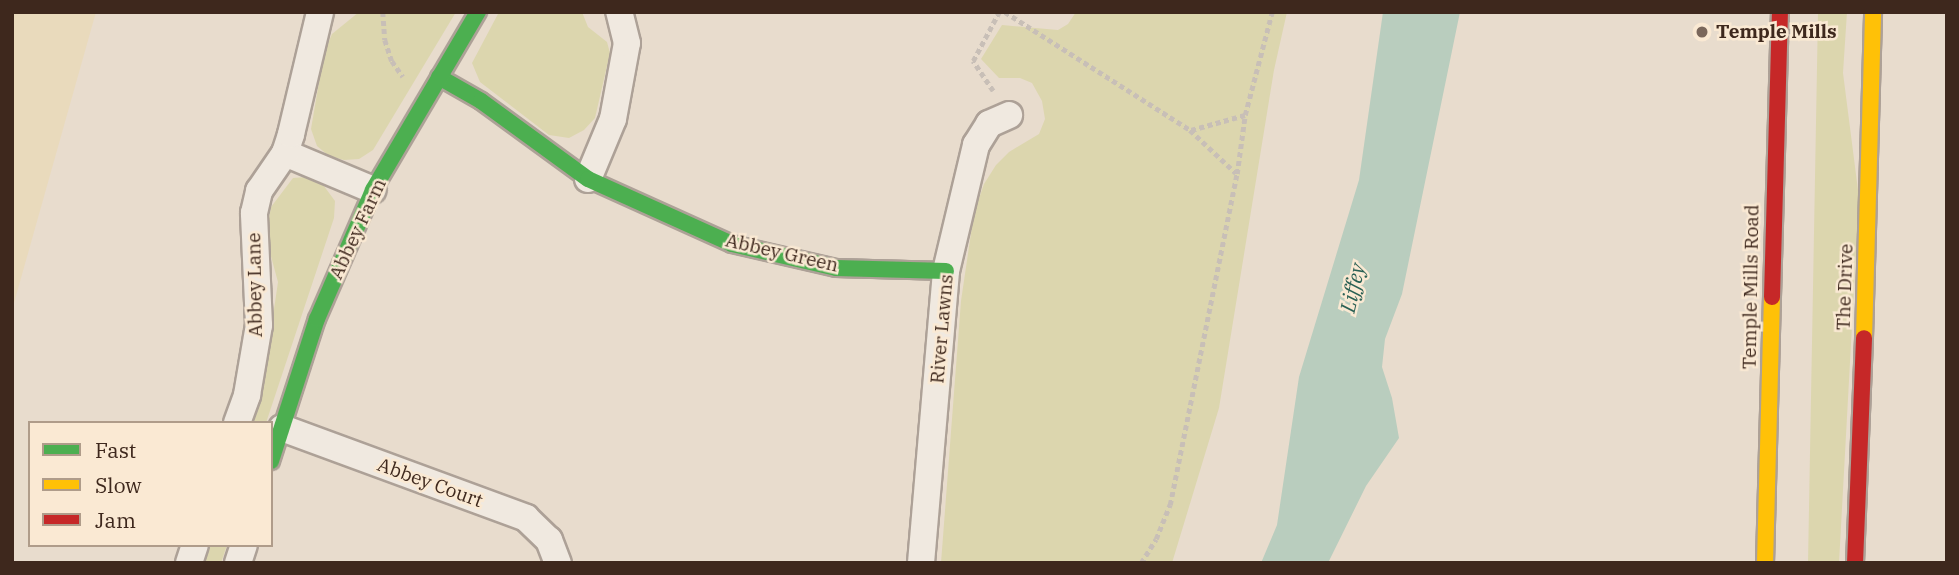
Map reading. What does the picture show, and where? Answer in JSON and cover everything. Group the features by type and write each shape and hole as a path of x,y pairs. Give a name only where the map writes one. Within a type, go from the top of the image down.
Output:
{"street":[{"name":"Abbey Lane","path":"238,421 247,395 259,325 254,213 259,191 285,153 320,12"},
{"name":"Abbey Farm","path":"273,455 317,319 373,190 478,12"},
{"path":"588,179 613,119 627,43 619,12"},
{"name":"Temple Mills Road","path":"1765,563 1780,12"},
{"name":"The Drive","path":"1855,563 1869,208 1873,12"},
{"name":"Abbey Green","path":"439,77 481,102 588,179 732,244 836,268 946,271"},
{"name":"River Lawns","path":"921,563 946,271 976,145 989,124 1009,115"},
{"path":"285,153 373,190"},
{"name":"Abbey Court","path":"282,428 526,518 549,540 558,563"}],"path":[{"path":"383,12 385,40 392,61 400,75 428,97"},
{"path":"999,12 973,61 1009,115"},
{"path":"1005,12 1190,130 1237,174"},
{"path":"1141,563 1156,539 1170,505 1237,174 1245,115 1272,12"},
{"path":"1190,130 1245,115"}],"shaded area":[{"path":"12,12 96,12 12,310"},
{"path":"359,12 456,12 373,150 359,159 344,160 329,156 317,146 311,129 324,53 332,34"},
{"path":"499,12 582,12 588,27 607,42 610,53 595,118 584,130 569,138 549,135 480,82 472,63"},
{"path":"1076,12 1287,12 1274,70 1219,408 1172,563 941,563 961,301 974,213 984,184 996,165 1009,152 1039,134 1045,119 1042,101 1032,83 1020,78 999,78 981,59 1002,25 1058,30 1068,24"},
{"path":"1818,12 1847,12 1843,73 1859,198 1839,563 1808,563"},
{"path":"306,177 321,182 335,201 334,218 267,421 250,421 265,371 278,282 269,249 268,224 271,207 293,178"},
{"path":"209,547 226,547 221,563 200,563"}],"water":[{"name":"Liffey","path":"1383,12 1460,12 1402,294 1385,339 1382,367 1392,398 1399,438 1366,486 1328,563 1261,563 1277,525 1299,377 1359,180"}],"traffic: fast":[{"path":"273,455 317,319 373,190 478,12"},
{"path":"439,77 481,101 588,179 732,244 836,268 946,271"}],"traffic: slow":[{"path":"1864,338 1873,12"},
{"path":"1765,563 1772,297"}],"traffic: jam":[{"path":"1772,297 1780,12"},
{"path":"1855,563 1864,338"}],"place":[{"name":"Temple Mills","path":"1702,32"}]}
